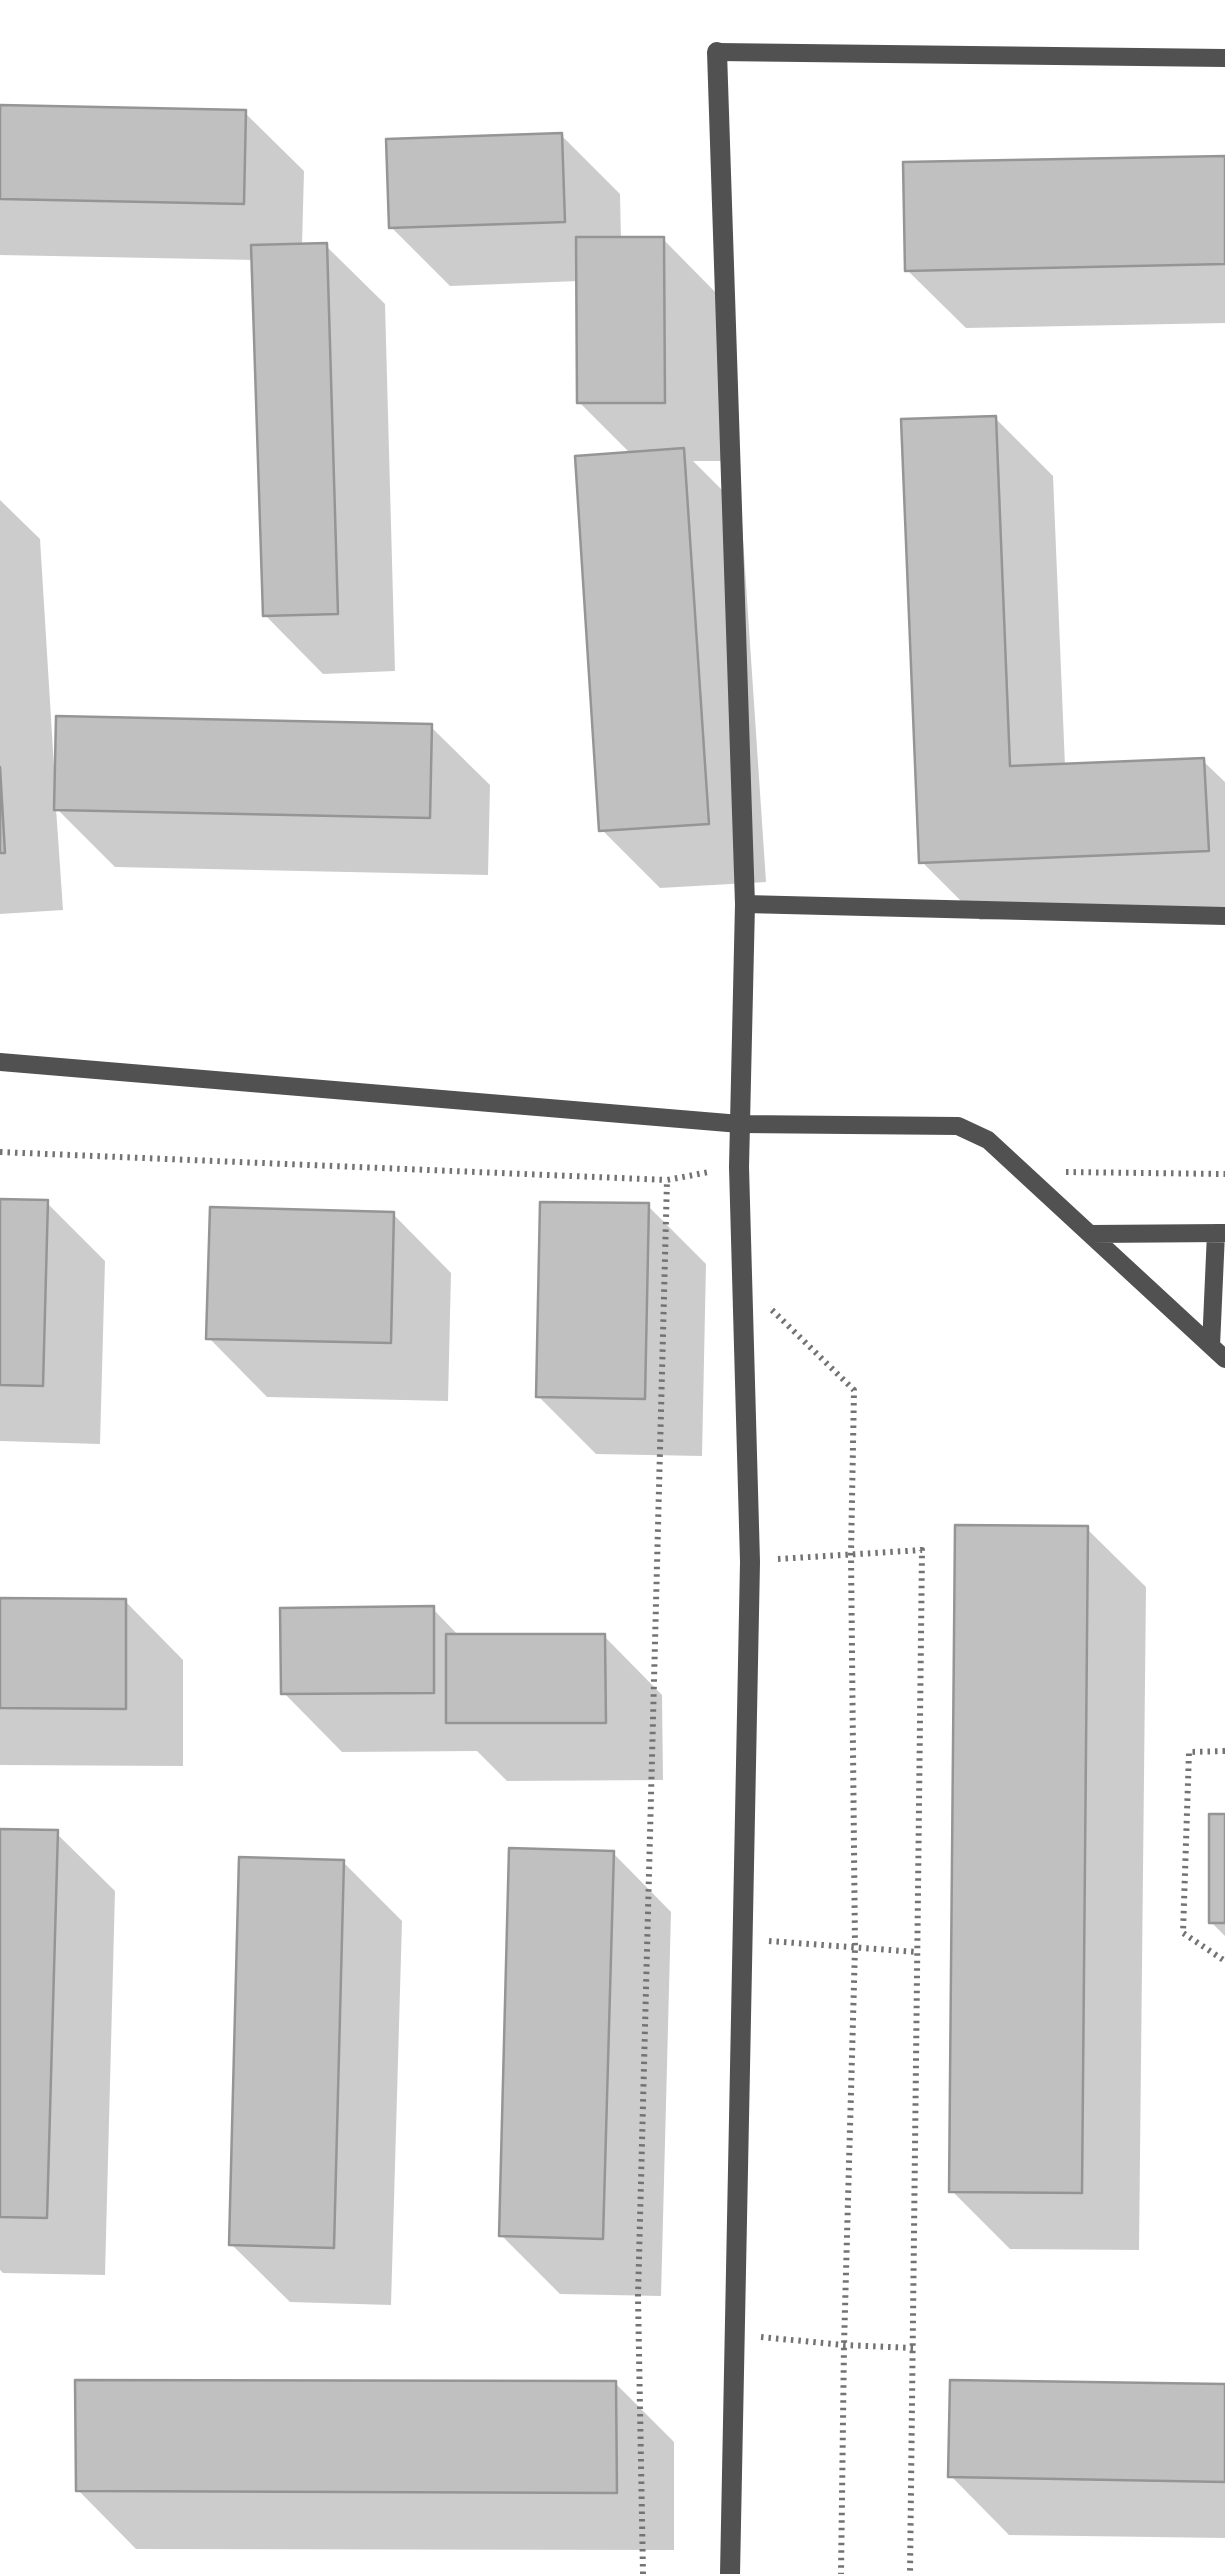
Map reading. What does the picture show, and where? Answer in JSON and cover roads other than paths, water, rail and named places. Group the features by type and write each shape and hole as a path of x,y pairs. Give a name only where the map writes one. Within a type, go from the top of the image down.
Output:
{"street":[{"path":"717,52 745,904 739,1167 750,1562 730,2574"}],"lane":[{"path":"717,52 1225,58"},
{"path":"745,904 1225,916"},
{"path":"0,1062 740,1124 958,1126 988,1140 1218,1352"},
{"path":"1090,1234 1221,1233 1218,1352"}]}
